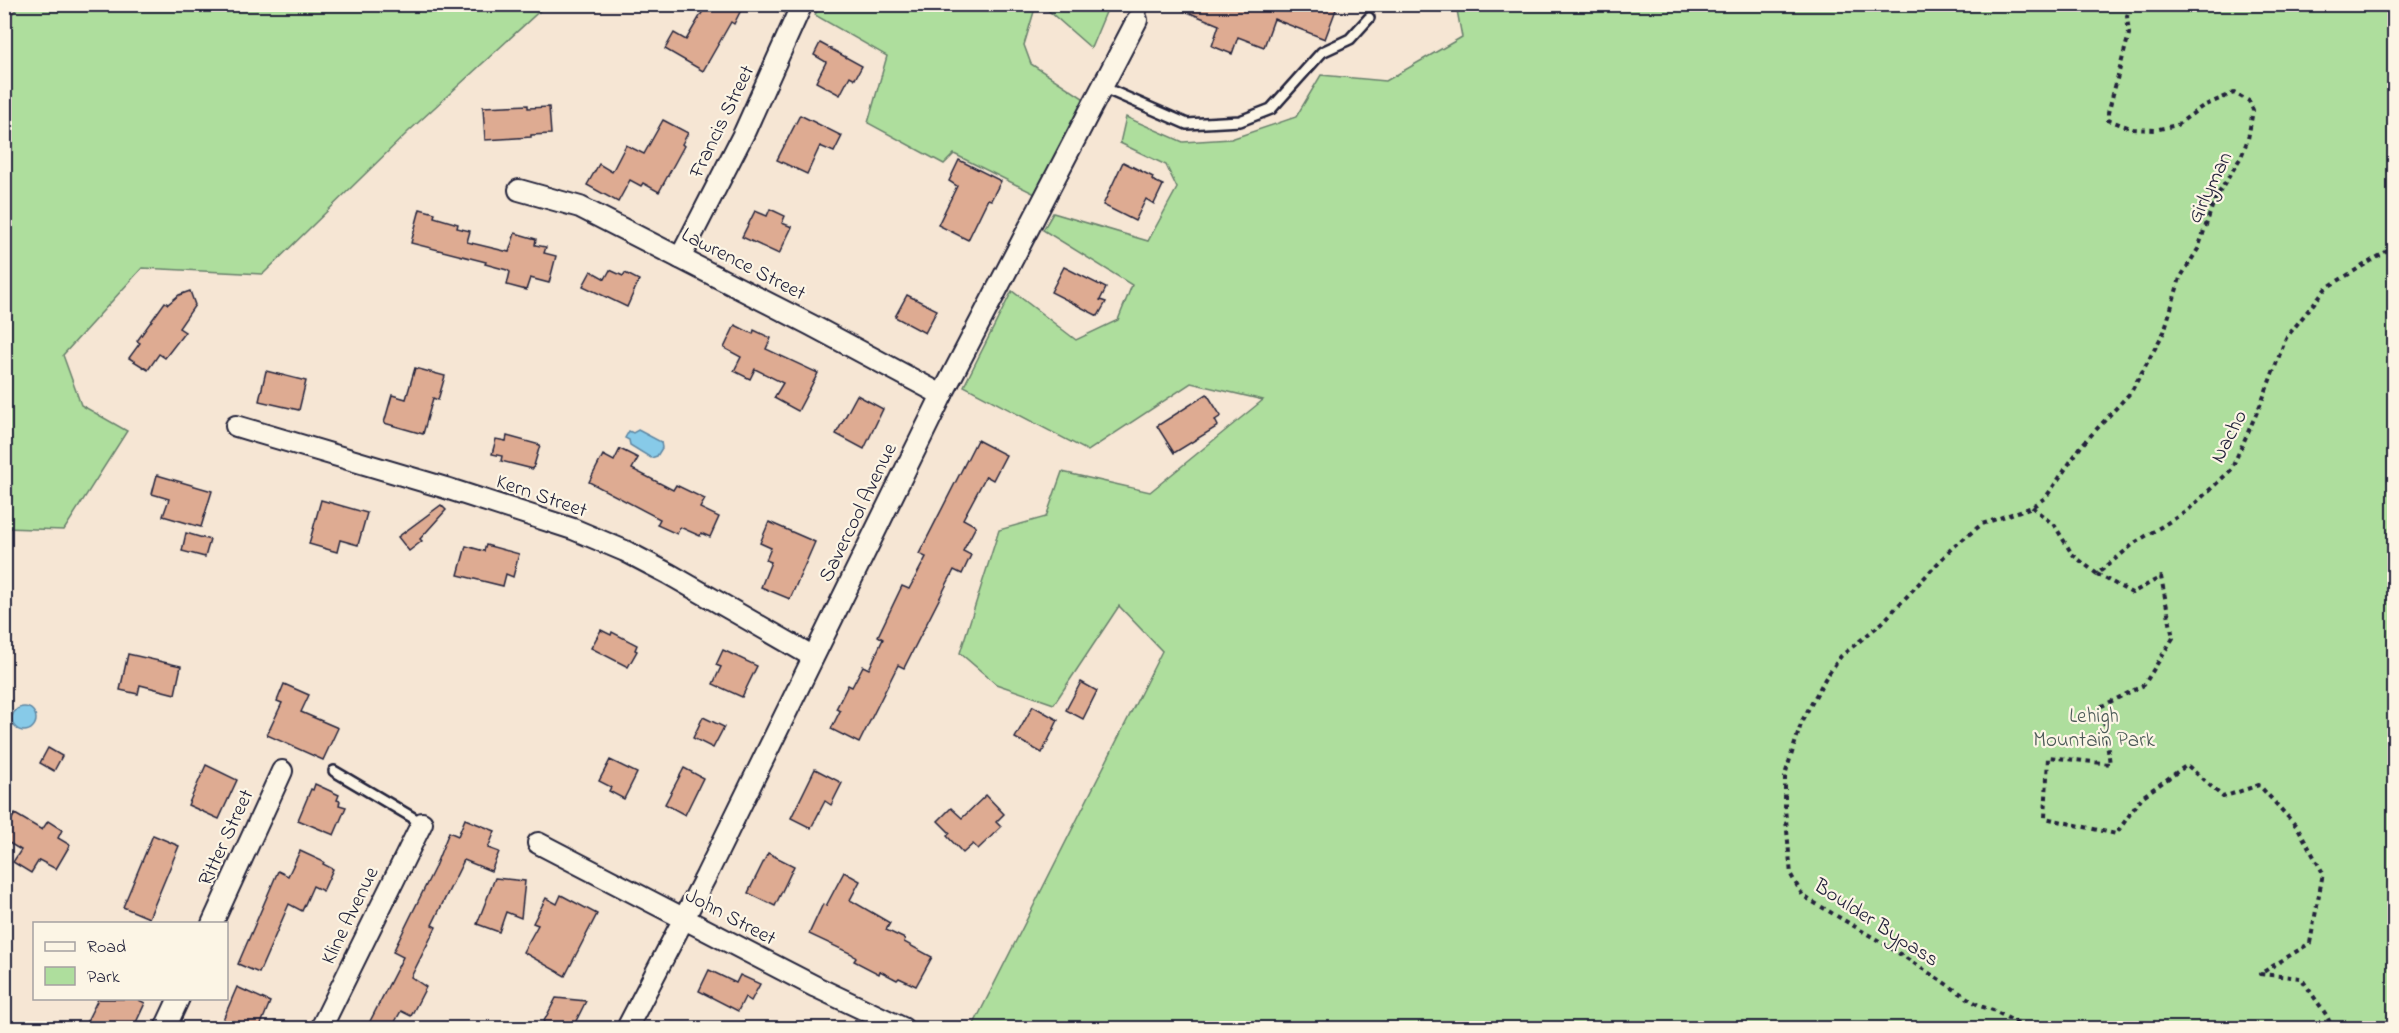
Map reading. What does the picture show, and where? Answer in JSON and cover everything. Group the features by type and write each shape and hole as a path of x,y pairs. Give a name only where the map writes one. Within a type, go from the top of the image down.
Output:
{"street":[{"name":"Francis Street","path":"680,258 744,133 802,4"},
{"name":"Savercool Avenue","path":"627,1029 684,919 942,395 1141,12"},
{"name":"Lawrence Street","path":"519,190 580,207 811,324 942,395"},
{"name":"Kern Street","path":"236,426 428,482 573,529 625,551 669,574 812,656"},
{"name":"Ritter Street","path":"214,922 282,771"},
{"name":"Kline Avenue","path":"321,1029 422,823"},
{"name":"John Street","path":"538,843 816,987 903,1029"},
{"path":"165,1029 179,1000"}],"lane":[{"path":"1102,87 1187,124 1240,121 1272,110 1322,52 1350,39 1369,18"},
{"path":"334,771 422,823"}],"path":[{"name":"Girlyman","path":"2032,507 2046,497 2082,445 2131,392 2164,332 2180,278 2198,249 2214,201 2241,157 2248,139 2253,110 2249,101 2234,93 2203,106 2177,125 2155,130 2133,129 2108,120 2129,34 2127,16 2131,4"},
{"name":"Nacho","path":"2097,574 2136,542 2187,511 2231,470 2262,401 2286,338 2326,288 2394,247"},
{"path":"2032,507 2055,526 2072,554 2097,574 2132,593 2161,577 2173,638 2144,685 2102,706 2110,764 2048,757 2045,818 2116,834 2142,797 2187,765 2223,798 2259,785 2298,828 2323,873 2310,943 2260,974 2301,978 2327,1016 2332,1029"},
{"name":"Boulder Bypass","path":"2026,1029 1993,1010 1980,1006 1886,945 1803,896 1791,875 1785,808 1785,775 1802,721 1825,679 1841,657 1882,623 1958,543 1982,524 2032,507"}],"green space":[{"path":"20,4 546,5 409,131 263,274 142,268 63,355 81,405 127,431 64,530 5,528 4,9 13,13"},
{"path":"820,4 1036,5 1024,45 1031,64 1086,100 1035,194 954,154 944,164 868,123 887,56 815,15"},
{"path":"1042,5 1109,5 1091,48"},
{"name":"Lehigh Mountain Park","path":"1456,5 2394,5 2394,1028 972,1028 1162,651 1119,606 1054,704 996,684 960,653 999,530 1046,517 1062,472 1150,492 1263,400 1191,383 1088,451 964,386 1012,291 1076,340 1118,320 1132,285 1043,230 1053,213 1148,241 1177,188 1166,165 1120,143 1126,117 1183,142 1231,139 1296,117 1321,75 1386,81 1462,37"}],"water":[{"path":"638,430 661,442 662,448 657,456 651,458 630,445 629,440 625,438 629,431 633,433"},
{"path":"24,707 32,711 36,719 32,727 24,731 16,727 12,719 16,711"}],"building":[{"path":"707,4 744,4 734,24 731,22 703,71 665,49 674,33 686,40"},
{"path":"1168,4 1338,4 1325,39 1274,19 1264,47 1238,37 1232,54 1212,46 1219,25"},
{"path":"820,43 862,66 855,79 850,76 840,95 816,82 826,62 814,55"},
{"path":"528,105 528,108 549,107 551,134 485,140 483,107"},
{"path":"800,115 842,136 834,152 820,146 807,174 777,160"},
{"path":"663,120 688,133 682,144 684,146 659,192 643,183 641,186 630,180 618,202 587,185 599,164 612,172 626,145 644,154"},
{"path":"959,160 1001,181 991,200 988,199 968,240 938,225 957,186 949,181"},
{"path":"1123,162 1153,177 1152,180 1163,185 1154,204 1146,199 1135,221 1103,205"},
{"path":"420,209 435,213 434,217 458,224 457,228 470,231 467,242 509,252 515,233 536,239 535,245 546,247 544,253 556,256 549,283 530,278 526,290 507,285 510,272 507,270 485,264 486,262 411,243"},
{"path":"770,209 785,216 782,223 792,227 779,254 742,237 755,211 767,216"},
{"path":"1064,267 1106,288 1100,300 1106,302 1098,316 1051,292"},
{"path":"610,270 623,276 625,273 639,280 627,307 583,286 591,271 605,279"},
{"path":"190,291 195,305 179,328 185,332 165,358 159,354 148,370 129,358 140,343 137,341 165,302 168,304 179,295"},
{"path":"907,295 937,310 925,333 895,317"},
{"path":"735,325 753,334 754,330 771,338 766,349 818,373 798,411 774,398 783,383 755,369 750,379 734,371 741,357 724,348"},
{"path":"415,368 445,376 438,400 433,398 423,434 384,423 392,395 406,399"},
{"path":"266,371 306,381 299,410 259,401"},
{"path":"1207,394 1221,416 1215,420 1218,426 1174,453 1157,426"},
{"path":"857,395 883,409 864,449 836,434"},
{"path":"507,436 540,445 533,469 501,461 502,456 492,454 496,439 506,441"},
{"path":"977,440 1006,455 993,480 986,476 963,519 976,526 963,551 971,555 962,574 954,570 904,668 898,665 859,743 831,729 840,711 836,709 848,685 852,687 863,666 869,669 883,639 878,636 902,586 909,589 926,557 919,554"},
{"path":"620,449 638,458 632,469 673,490 676,485 705,499 700,508 719,517 710,537 701,533 700,536 680,527 677,534 657,525 660,519 589,482 603,455 614,461"},
{"path":"157,475 212,491 201,527 163,516 169,499 152,494"},
{"path":"321,500 367,513 358,545 340,540 337,552 309,544"},
{"path":"441,505 446,510 420,539 422,541 409,551 398,537"},
{"path":"769,522 815,542 790,599 761,587 771,562 766,560 771,548 760,543"},
{"path":"186,533 210,540 205,557 182,551"},
{"path":"486,545 519,554 513,577 506,574 503,586 458,575 466,546 484,551"},
{"path":"601,630 611,635 612,632 637,645 635,650 637,651 628,667 591,648"},
{"path":"723,650 757,666 742,697 713,684 721,667 716,665"},
{"path":"128,654 181,666 175,694 140,685 138,694 120,690"},
{"path":"1081,682 1097,691 1083,719 1066,710"},
{"path":"284,684 309,695 301,712 338,728 323,760 267,735 282,703 277,701"},
{"path":"1033,706 1058,720 1042,753 1015,738"},
{"path":"703,717 724,727 713,748 693,738"},
{"path":"48,748 62,756 54,771 40,763"},
{"path":"610,760 637,773 624,799 609,791 611,787 599,781"},
{"path":"206,765 237,780 219,819 188,805"},
{"path":"684,768 703,778 685,815 665,804"},
{"path":"815,769 842,783 831,805 825,801 811,828 791,818"},
{"path":"315,784 339,795 337,800 340,801 339,805 346,807 334,835 298,820"},
{"path":"986,795 1004,814 996,822 1001,827 978,849 973,844 963,853 947,836 950,833 938,821 951,808 962,818"},
{"path":"15,814 42,830 48,821 62,830 58,838 70,845 56,869 39,860 31,873 13,862 21,850 4,840 4,831"},
{"path":"465,819 495,831 488,848 499,852 491,871 464,860 432,925 436,927 411,977 426,987 411,1016 401,1011 391,1029 366,1029 403,957 393,952 434,869 449,832 458,836"},
{"path":"153,835 179,846 149,918 123,907"},
{"path":"300,851 324,862 323,864 333,869 323,891 313,886 302,911 289,904 259,973 238,964 278,871 288,876"},
{"path":"768,853 794,866 775,906 748,893"},
{"path":"844,872 860,881 850,900 890,923 886,930 905,939 904,942 932,957 916,986 880,971 879,974 854,961 856,958 852,954 809,934 823,904 826,906"},
{"path":"495,878 525,881 521,918 506,912 499,932 477,924"},
{"path":"561,895 597,914 565,976 523,952 538,925 533,923 546,898 557,904"},
{"path":"709,970 736,983 740,975 760,984 751,1001 745,997 738,1011 699,991"},
{"path":"237,987 270,1002 259,1029 219,1029"},
{"path":"556,998 586,1001 572,1029 555,1029 543,1023"},
{"path":"98,1000 139,1000 145,1003 133,1029 83,1029"}]}
